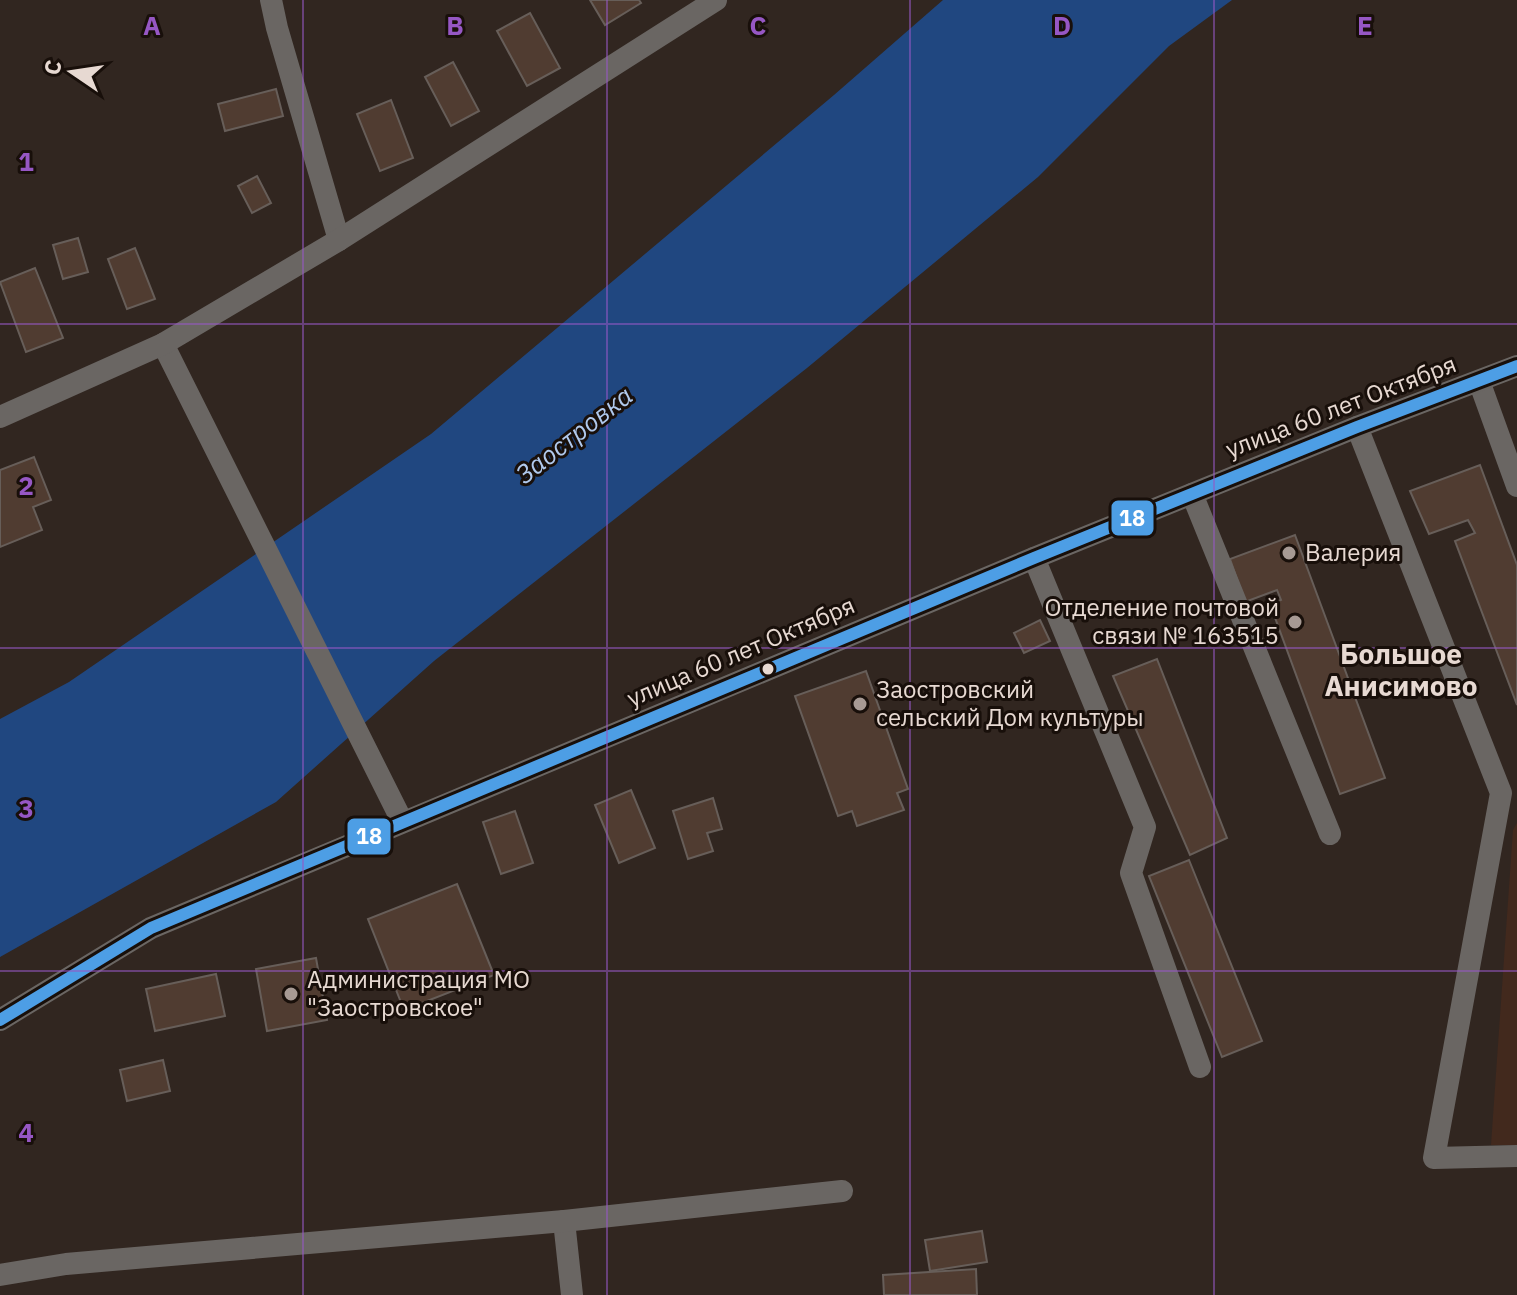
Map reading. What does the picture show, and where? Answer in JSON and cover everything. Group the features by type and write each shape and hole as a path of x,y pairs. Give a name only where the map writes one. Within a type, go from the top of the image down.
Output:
{"street":[{"path":"271,0 339,240"},
{"path":"0,417 163,344 339,240 716,0"},
{"path":"163,344 402,821"},
{"name":"улица 60 лет Октября","path":"0,1020 151,928 1034,558 1357,427 1517,366"},
{"path":"1479,381 1517,486"},
{"path":"1357,427 1501,793 1434,1158 1517,1156"},
{"path":"1192,494 1330,834"},
{"path":"1034,558 1145,827 1131,873 1200,1067"},
{"path":"0,1275 66,1264 564,1221 842,1191"},
{"path":"564,1221 572,1295"}],"shaded area":[{"path":"1517,823 1517,1145 1491,1145 1513,830"}],"water":[{"name":"Заостровка","path":"943,0 1232,0 1169,46 1038,177 807,368 434,661 276,802 0,957 0,719 69,682 431,434"}],"building":[{"path":"590,0 639,0 641,3 605,25"},
{"path":"530,13 560,68 527,86 497,31"},
{"path":"453,62 479,111 451,126 425,77"},
{"path":"276,89 283,116 225,131 218,104"},
{"path":"391,100 413,158 380,171 357,114"},
{"path":"257,176 271,203 252,213 238,186"},
{"path":"78,238 88,272 63,279 53,245"},
{"path":"135,248 155,299 127,309 108,259"},
{"path":"35,268 63,338 26,352 0,282"},
{"path":"34,457 51,500 33,507 42,530 0,547 0,470"},
{"path":"1480,465 1517,565 1517,705 1455,541 1475,533 1468,520 1429,534 1410,491"},
{"path":"1295,535 1385,778 1340,794 1270,604 1281,600 1277,590 1245,602 1230,559"},
{"path":"1040,620 1050,641 1024,653 1014,633"},
{"path":"1157,659 1227,838 1190,855 1113,676"},
{"path":"866,671 908,789 897,793 904,810 857,826 852,811 838,816 795,696"},
{"path":"631,790 655,848 619,863 595,805"},
{"path":"713,798 722,829 707,833 713,851 688,859 673,811"},
{"path":"515,811 533,863 501,874 483,822"},
{"path":"1189,860 1262,1041 1222,1057 1149,876"},
{"path":"457,884 494,975 404,1010 368,919"},
{"name":"Администрация МО \"Заостровское\"","path":"316,958 327,1020 267,1031 256,969"},
{"path":"216,974 225,1016 155,1031 146,989"},
{"path":"163,1060 170,1091 127,1101 120,1070"},
{"path":"982,1231 987,1262 930,1271 925,1240"},
{"path":"976,1269 977,1295 884,1295 883,1275"}],"transit line":[{"name":"18","path":"0,1020 151,928 1034,558 1357,427 1517,366"}],"place":[{"name":"Валерия","path":"1289,553"},
{"name":"Отделение почтовой связи № 163515","path":"1295,622"},
{"name":"Заостровский сельский Дом культуры","path":"860,704"},
{"name":"Администрация МО \"Заостровское\"","path":"291,994"}],"district":[{"name":"Большое Анисимово","path":"1401,670"}]}
